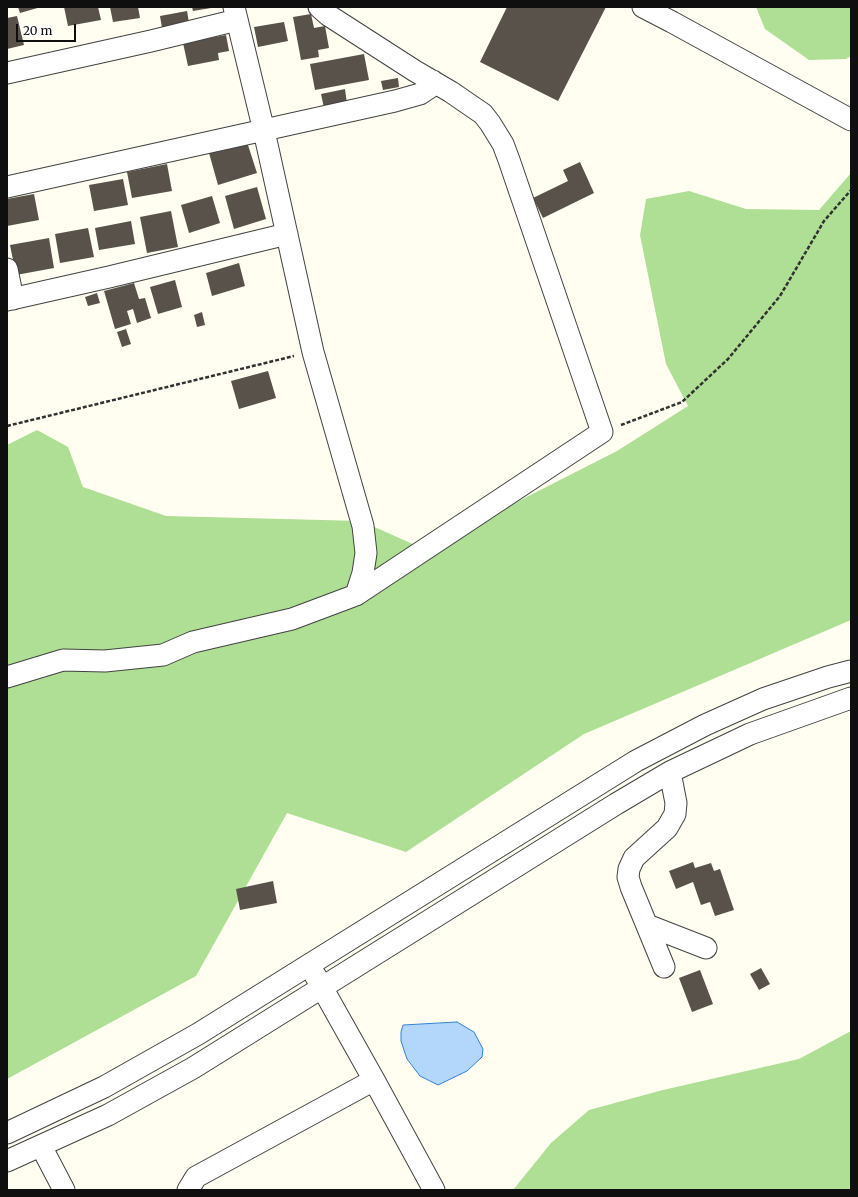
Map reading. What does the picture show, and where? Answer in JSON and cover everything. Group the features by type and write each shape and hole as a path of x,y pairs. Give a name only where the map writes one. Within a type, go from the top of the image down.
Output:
{"street":[{"path":"7,677 63,660 105,661 163,655 193,642 292,619 356,594 602,432 503,144 490,123 483,114 451,92 328,15 319,7"},
{"path":"643,7 851,120"},
{"path":"7,73 151,41 236,14 264,131 313,352 362,526 366,553 363,573 356,594"},
{"path":"7,187 264,131 420,94 429,88 433,82"},
{"path":"7,269 10,299 287,234"},
{"path":"7,1133 111,1083 198,1034 308,964 636,761 705,725 763,699 828,677 851,671"},
{"path":"7,1161 108,1115 192,1068 616,804 670,772 750,734 851,698"},
{"path":"664,967 628,877 629,869 634,858 667,828 675,814 676,803 670,772"},
{"path":"647,926 706,948"},
{"path":"308,964 323,987 434,1190"},
{"path":"188,1190 196,1177 374,1080"},
{"path":"41,1146 64,1190"}],"path":[{"path":"602,432 682,402 728,359 780,296 824,221 851,190"},
{"path":"7,426 313,352"}],"green space":[{"path":"756,7 851,7 851,56 846,59 809,60 765,29"},
{"path":"851,173 851,620 584,734 406,852 287,813 196,976 7,1079 7,445 37,430 68,447 83,487 166,516 361,521 415,545 503,509 617,451 688,406 666,364 640,235 646,199 689,191 746,209 819,210"},
{"path":"851,1031 851,1190 513,1190 551,1143 589,1110 663,1090 799,1059"}],"water":[{"path":"457,1022 474,1032 483,1049 482,1057 467,1071 438,1085 420,1076 407,1059 401,1041 403,1025"}],"building":[{"path":"18,7 41,7 20,13"},
{"path":"64,7 98,7 101,20 68,26"},
{"path":"110,7 138,7 140,18 113,22"},
{"path":"192,7 211,7 211,8 193,11"},
{"path":"507,7 606,7 558,101 480,62"},
{"path":"187,11 189,23 162,28 160,16"},
{"path":"311,14 314,28 325,26 329,48 318,50 319,57 301,60 293,17"},
{"path":"17,16 24,45 7,49 7,18"},
{"path":"284,22 288,41 258,47 254,27"},
{"path":"226,35 229,51 218,53 219,60 188,66 183,43"},
{"path":"364,54 369,80 315,90 310,64"},
{"path":"398,78 399,87 383,90 381,81"},
{"path":"345,89 347,104 324,108 321,94"},
{"path":"247,142 257,173 218,185 209,153"},
{"path":"580,162 594,193 543,218 533,198 568,181 563,170"},
{"path":"167,164 172,191 132,198 127,172"},
{"path":"123,179 128,205 94,211 89,185"},
{"path":"257,187 266,219 234,229 225,196"},
{"path":"34,194 39,220 7,226 7,199"},
{"path":"212,196 220,223 189,233 181,205"},
{"path":"171,211 178,247 147,253 140,217"},
{"path":"131,221 135,244 99,250 95,228"},
{"path":"88,228 94,257 60,263 55,234"},
{"path":"49,238 54,268 16,275 10,245"},
{"path":"239,263 245,286 212,296 206,273"},
{"path":"175,280 182,307 158,314 150,287"},
{"path":"134,283 139,299 145,298 151,318 137,323 133,309 127,311 131,324 115,329 104,291"},
{"path":"97,293 100,303 88,306 85,297"},
{"path":"202,312 205,325 197,327 194,315"},
{"path":"126,329 131,344 122,347 117,332"},
{"path":"268,371 276,398 239,409 231,381"},
{"path":"693,862 695,868 711,863 714,871 720,869 734,910 715,916 710,902 701,905 693,882 676,889 669,871"},
{"path":"273,881 277,903 240,910 236,889"},
{"path":"761,968 770,984 759,990 750,974"},
{"path":"700,970 713,1004 692,1012 679,978"}]}
